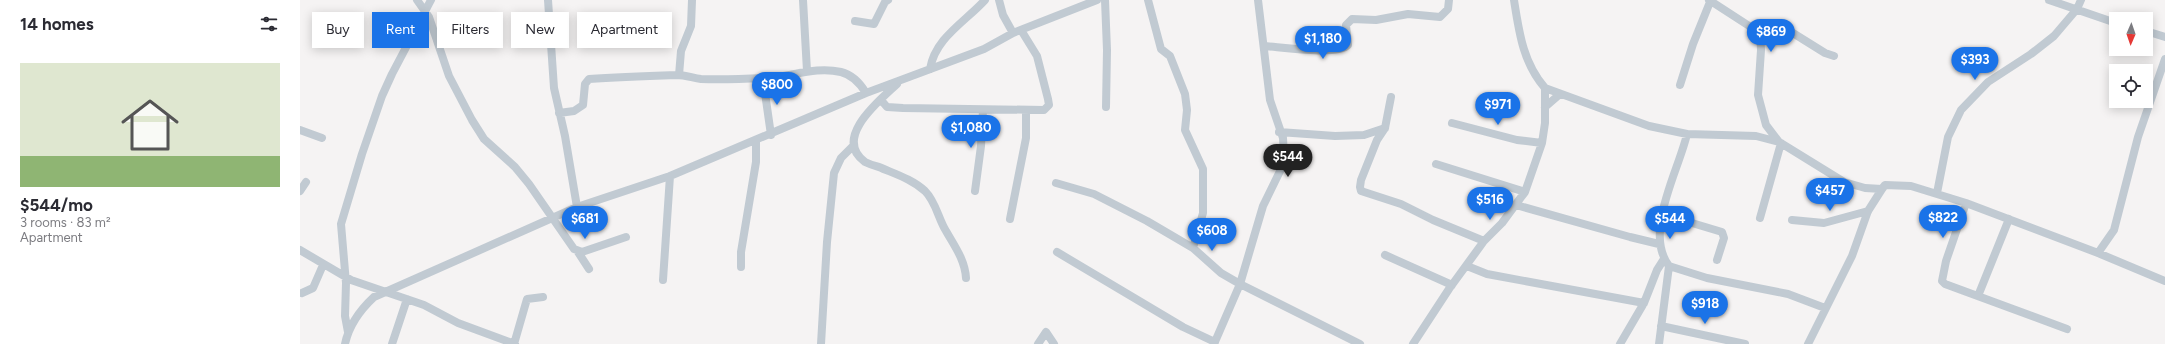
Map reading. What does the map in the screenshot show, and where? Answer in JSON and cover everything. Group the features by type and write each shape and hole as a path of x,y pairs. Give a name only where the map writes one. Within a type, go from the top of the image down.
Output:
{"street":[{"path":"417,0 425,12"},
{"path":"426,12 431,0"},
{"path":"548,0 554,88 565,136 577,208"},
{"path":"679,75 681,51 692,26 692,0"},
{"path":"802,0 807,71"},
{"path":"855,21 874,24 885,2 888,0"},
{"path":"930,69 931,60 946,37 985,0"},
{"path":"999,0 1003,15 1013,33"},
{"path":"345,344 348,332 360,310 374,297 577,208 670,176 756,142 771,134 866,93 984,49 1013,33 1097,0"},
{"path":"1105,0 1107,50 1106,107"},
{"path":"1148,0 1160,49 1170,56 1185,94 1187,110 1185,130 1203,169 1203,213 1193,248"},
{"path":"1057,252 1183,327 1215,343 1240,284 1263,206 1282,167 1283,148 1270,100 1258,0"},
{"path":"1264,46 1314,51 1341,49 1348,45 1346,25 1352,19 1376,20 1408,14 1440,17 1448,9 1449,0"},
{"path":"1514,0 1520,34 1531,71 1545,88 1649,126 1687,134 1756,136 1780,143 1844,182 1865,188 1882,189"},
{"path":"2049,0 2109,20"},
{"path":"1937,193 1948,137 1961,110 1988,82 2044,45 2077,9 2081,0"},
{"path":"1680,85 1692,44 1710,1 1758,29 1762,36 1758,95 1766,125 1780,143"},
{"path":"429,17 449,76 472,120 484,139 516,167 589,269"},
{"path":"1758,29 1775,24 1780,25 1825,53 1834,56"},
{"path":"881,100 887,106 892,108 1026,111 1044,110 1049,105 1037,56 1021,30"},
{"path":"2153,33 2165,37"},
{"path":"348,332 345,316 345,277 341,224 362,154 392,74 406,48"},
{"path":"2098,253 2114,230 2138,137 2165,59"},
{"path":"559,113 574,111 583,106 585,84 589,80 623,76 654,77 679,75 710,79 767,78 807,71 843,73 860,83 866,93"},
{"path":"767,78 765,93 771,134"},
{"path":"900,80 865,116 856,128 854,145 856,152 865,162 903,176 926,192 934,202 943,227 963,260 966,278"},
{"path":"1413,344 1452,285 1484,241 1516,205 1525,192 1542,143 1545,123 1545,88"},
{"path":"1545,107 1560,94"},
{"path":"1391,97 1385,128 1377,140 1360,186 1361,191 1400,204 1433,220 1484,241"},
{"path":"975,191 981,146 983,110"},
{"path":"1010,218 1026,138 1026,111"},
{"path":"1452,123 1504,137 1542,143"},
{"path":"1279,132 1335,136 1364,135 1385,128"},
{"path":"300,130 322,138"},
{"path":"1659,344 1666,296 1666,263 1659,244 1662,214 1687,134"},
{"path":"741,267 741,252 756,162 756,142"},
{"path":"1760,218 1780,143"},
{"path":"821,344 827,242 834,173 841,158 854,145"},
{"path":"1436,164 1525,192"},
{"path":"663,280 670,176"},
{"path":"300,191 306,182"},
{"path":"1056,183 1094,194 1193,248 1221,273 1240,284 1360,344"},
{"path":"1808,344 1852,256 1868,211 1885,185 1903,185 1937,193 2098,253 2165,281"},
{"path":"1966,203 1946,261 1942,281 1945,284 2067,329"},
{"path":"1516,205 1659,244"},
{"path":"1792,220 1824,223 1868,211"},
{"path":"1662,214 1722,232 1724,238 1716,260"},
{"path":"1978,296 2009,219"},
{"path":"578,252 626,237"},
{"path":"300,250 345,277 424,305 458,323 514,344 527,299 529,297 543,297"},
{"path":"1385,255 1452,285"},
{"path":"1666,263 1707,278 1788,294 1825,308"},
{"path":"1620,344 1644,303 1657,270 1666,263"},
{"path":"302,294 313,288 323,265"},
{"path":"1467,266 1487,274 1644,303"},
{"path":"392,344 407,299"},
{"path":"1661,326 1746,344"},
{"path":"1038,344 1046,332 1054,344"}]}
